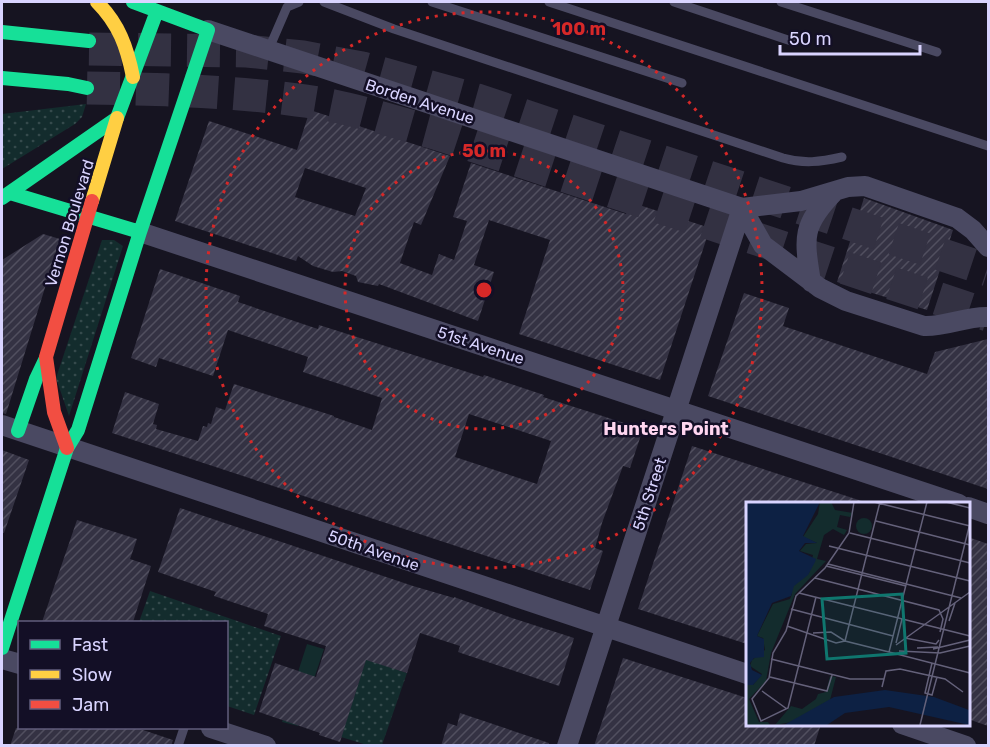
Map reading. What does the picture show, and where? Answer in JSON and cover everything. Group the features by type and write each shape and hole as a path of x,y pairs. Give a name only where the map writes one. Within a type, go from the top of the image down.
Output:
{"main road":[{"path":"96,2 111,15 122,34 133,77"},
{"name":"Borden Avenue","path":"133,2 208,30"},
{"name":"Vernon Boulevard","path":"67,448 54,412 46,357 117,118 157,10"},
{"path":"2,648 67,448 78,430 140,232 208,30"},
{"path":"2,32 89,45 2,43"},
{"path":"2,78 88,84"},
{"path":"4,194 117,118"},
{"name":"51st Avenue","path":"4,194 140,232"},
{"path":"10,428 46,357"}],"street":[{"name":"Borden Avenue","path":"208,30 742,208 801,201 848,186 865,186 957,218 973,230 988,247"},
{"path":"811,282 806,253 808,227 816,211 836,190"},
{"path":"742,208 763,245 828,294 924,326 931,327 969,318 988,317"},
{"name":"5th Street","path":"567,746 742,208"},
{"name":"51st Avenue","path":"140,232 953,502"},
{"name":"50th Avenue","path":"10,428 746,674"},
{"path":"969,507 988,514"},
{"path":"2,659 18,663"},
{"path":"908,726 966,746"},
{"path":"215,729 266,746"}],"lane":[{"path":"268,51 287,7 299,2"},
{"path":"324,2 394,29 794,162 814,163 842,157"},
{"path":"432,2 682,83"},
{"path":"549,2 988,146"},
{"path":"674,2 791,41"},
{"path":"781,2 937,52"},
{"path":"178,746 184,729"}],"green space":[{"path":"86,104 82,117 75,124 2,169 2,114"},
{"path":"102,240 114,240 123,246 69,416 56,378"},
{"path":"150,591 281,636 254,715 228,706 228,621 139,621"},
{"path":"307,644 324,649 298,726 282,722"},
{"path":"366,659 407,673 382,745 367,745 341,737"}],"building":[{"path":"310,110 450,156 421,225 414,222 400,263 432,275 439,254 454,260 467,221 453,217 471,163 626,214 630,202 710,228 660,380 519,334 550,240 489,220 474,265 494,272 478,321 379,284 378,286 358,282 356,276 342,271 333,272 313,266 298,256 296,261 175,221 209,121 297,150","holes":["305,168 366,188 355,216 295,197"]},
{"path":"864,198 953,230 927,310 837,282"},
{"path":"43,234 60,239 6,414 2,413 2,260"},
{"path":"160,269 240,296 238,302 318,329 319,325 483,377 484,375 544,395 543,397 643,429 630,468 623,466 602,523 595,548 603,551 590,590 112,433 125,392 159,404 153,424 157,425 156,429 198,441 203,426 207,427 208,423 211,424 216,407 225,410 234,384 372,430 382,398 303,372 308,357 228,330 213,376 159,358 156,367 131,358","holes":["469,414 551,441 537,484 455,457"]},
{"path":"744,293 789,308 783,326 927,374 935,352 988,339 988,489 708,396"},
{"path":"692,446 862,501 746,502 746,644 638,609"},
{"path":"2,450 29,460 4,533 2,533"},
{"path":"180,508 574,638 559,686 458,652 460,646 420,633 407,673 366,660 340,742 259,712 275,663 316,677 326,646 264,626 268,614 214,596 216,592 158,572"},
{"path":"77,520 137,539 130,559 151,566 133,621 42,621"},
{"path":"969,537 988,544 988,726 969,719"},
{"path":"623,658 746,698 746,726 820,726 814,746 594,746"},
{"path":"460,713 549,743 549,746 441,746 448,723 457,726"},
{"path":"16,728 140,729 173,740 171,746 10,746"}],"tunnel":[{"path":"89,49 247,51 303,57 362,68 477,100 988,270"},
{"path":"87,88 245,94 315,102 349,109 435,133 988,315"}],"traffic: fast":[{"path":"10,193 140,232 208,30 133,2"},
{"path":"2,198 117,118 157,11"},
{"path":"2,32 89,41"},
{"path":"2,78 87,88"},
{"path":"2,648 67,448 78,430 140,232"},
{"path":"18,431 36,379 46,358"}],"traffic: slow":[{"path":"97,2 105,10 121,36 133,77"},
{"path":"92,201 117,118"}],"traffic: jam":[{"path":"67,448 54,412 46,357 92,201"}],"district":[{"name":"Hunters Point","path":"666,429"}]}
